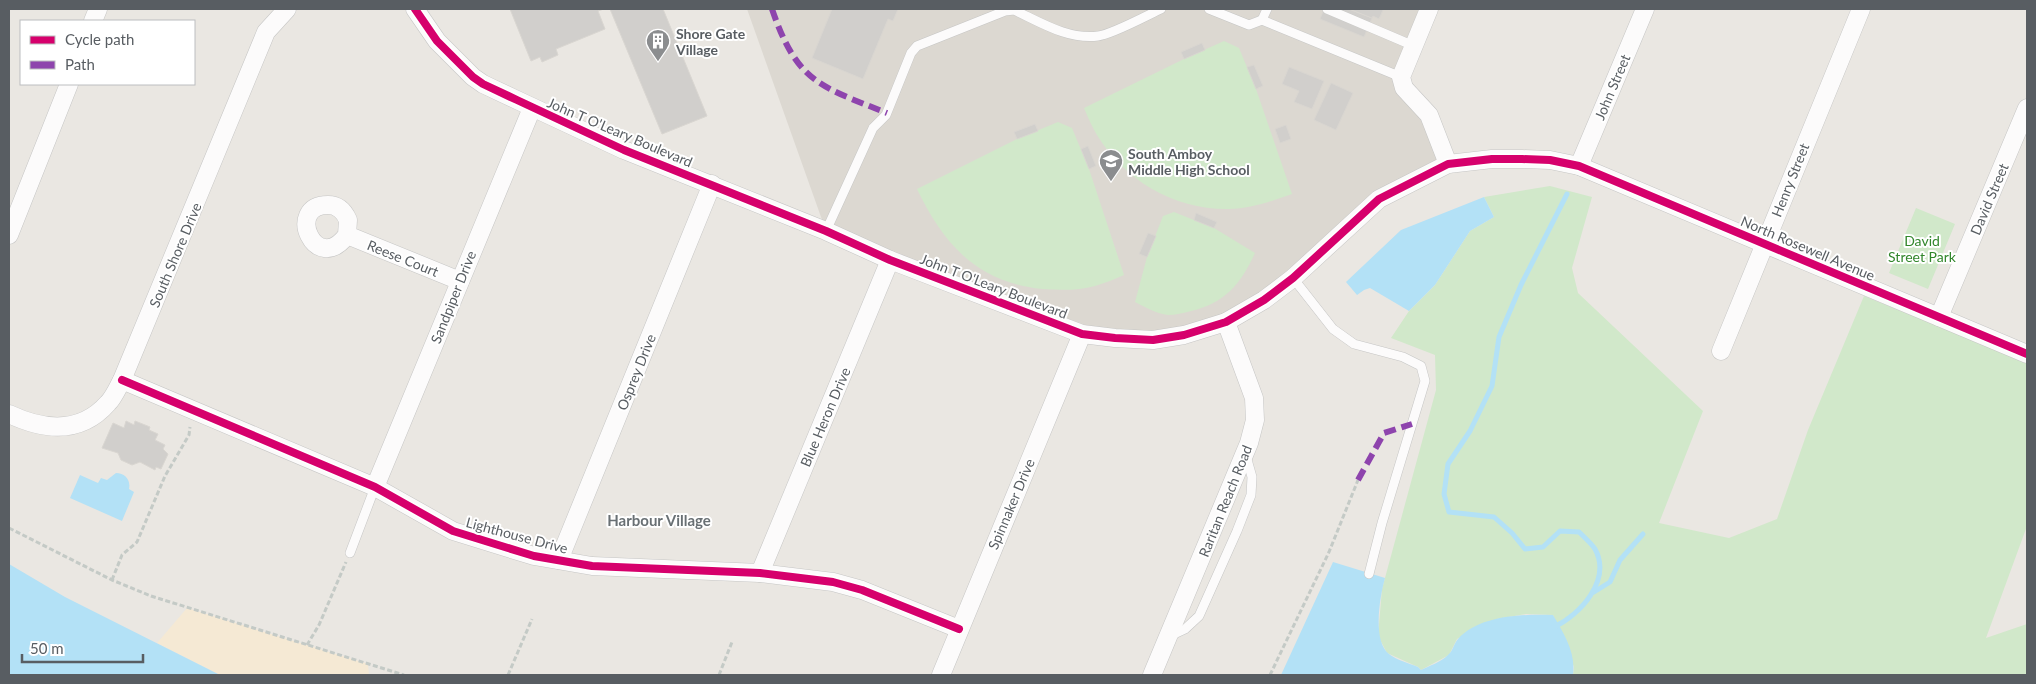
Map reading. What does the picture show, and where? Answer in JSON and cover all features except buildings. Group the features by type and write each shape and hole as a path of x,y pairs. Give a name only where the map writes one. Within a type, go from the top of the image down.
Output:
{"street":[{"name":"South Shore Drive","path":"9,414 25,422 45,427 74,424 93,417 108,403 122,380 266,32 287,9"},
{"name":"John T O'Leary Boulevard","path":"415,9 437,41 473,77 483,84 532,108 624,150 826,231 890,260 1082,334 1153,340 1184,335 1226,322 1264,300 1293,278 1379,199 1448,164 1492,159 1512,159 1550,160 1579,166"},
{"path":"1429,9 1401,77 1404,88 1428,114 1448,164"},
{"name":"John Street","path":"1579,166 1645,9"},
{"name":"Henry Street","path":"1721,351 1861,9"},
{"path":"9,235 69,85"},
{"name":"Sandpiper Drive","path":"376,487 532,108"},
{"name":"David Street","path":"1939,317 2027,108"},
{"name":"North Rosewell Avenue","path":"1579,166 1764,242 2027,354"},
{"name":"Osprey Drive","path":"559,560 712,184"},
{"name":"Reese Court","path":"347,235 460,281"},
{"name":"Blue Heron Drive","path":"760,573 890,260"},
{"name":"Raritan Reach Road","path":"1152,675 1170,636 1245,451 1255,420 1254,398 1226,322"},
{"name":"Spinnaker Drive","path":"941,675 1082,334"},
{"name":"Lighthouse Drive","path":"122,380 376,487 453,531 534,556 592,566 760,573 833,582 862,590 959,629"}],"lane":[{"path":"826,231 873,128 886,113 911,53 917,46 1005,11 1014,10 1080,37 1100,36 1161,9"},
{"path":"1209,9 1249,25 1262,20 1401,77"},
{"path":"1262,20 1267,9"},
{"path":"1327,9 1414,46"},
{"path":"1293,278 1333,329 1354,344 1403,357 1420,366 1425,381 1382,523 1369,574"},
{"path":"350,553 376,487"}],"path":[{"path":"112,580 122,555 136,542 165,476 189,435 192,409"},
{"path":"1270,675 1329,552 1358,480"},
{"path":"9,528 112,580 187,608 404,675"},
{"path":"307,645 319,625 350,553"},
{"path":"508,675 532,619"},
{"path":"719,675 732,642"}],"shaded area":[{"name":"South Amboy Middle High School","path":"747,9 1429,9 1401,77 1448,164 1379,199 1226,322 1115,338 826,231"}],"green space":[{"path":"1224,41 1239,48 1256,89 1292,194 1237,209 1209,208 1190,204 1153,190 1122,166 1108,151 1095,132 1084,108"},
{"path":"1058,122 1072,128 1089,169 1124,275 1089,288 1062,290 1019,285 981,269 951,243 927,209 917,189 1017,139"},
{"path":"1550,186 1592,197 1572,268 1578,293 1703,411 1659,523 1729,538 1777,519 1808,430 1864,296 2027,362 2027,526 1986,638 2027,624 2027,675 1573,675 1574,667 1553,615 1526,614 1497,619 1457,639 1449,655 1421,670 1387,653 1378,636 1382,589 1436,390 1435,355 1391,338 1409,311 1435,285 1470,231 1494,217 1484,197"},
{"name":"David Street Park","path":"1916,208 1955,224 1928,289 1889,273"},
{"path":"1174,212 1214,228 1255,253 1238,283 1222,297 1203,307 1168,315 1155,312 1135,302 1147,257 1163,216"}],"sand":[{"path":"187,608 368,664 369,675 220,675 157,643"}],"water":[{"path":"1484,197 1494,217 1470,231 1435,285 1409,311 1370,288 1357,295 1346,282 1401,230"},
{"path":"116,473 122,474 127,478 129,489 134,492 122,521 70,498 80,475 98,483 101,478 107,480"},
{"path":"1333,562 1385,578 1379,618 1380,639 1384,648 1395,658 1421,670 1445,657 1458,639 1478,625 1516,616 1553,615 1571,651 1573,675 1281,675"},
{"path":"9,564 65,597 220,675 9,675"}],"waterway":[{"path":"1554,627 1574,614 1591,595 1599,573 1599,561 1595,549 1579,532 1560,531 1543,547 1525,549 1512,533 1494,517 1449,512 1444,494 1448,464 1470,431 1492,386 1499,337 1521,285 1567,194"},
{"path":"1594,592 1610,582 1620,560 1643,534"}],"marked path":[{"path":"772,9 791,52 801,67 813,78 844,96 887,113"},
{"path":"1358,480 1384,433 1412,424"}],"cycle path":[{"path":"415,9 437,41 473,77 483,84 624,150 826,231 890,260 1082,334 1153,340 1184,335 1226,322 1264,300 1293,278 1379,199 1448,164 1492,159 1522,159 1550,160 1579,166 2027,354"},
{"path":"122,380 375,487 453,531 534,556 592,566 760,573 833,582 862,590 959,629"}],"place":[{"name":"Shore Gate Village","path":"658,62"},
{"name":"South Amboy Middle High School","path":"1111,182"}],"district":[{"name":"Harbour Village","path":"659,520"}]}
